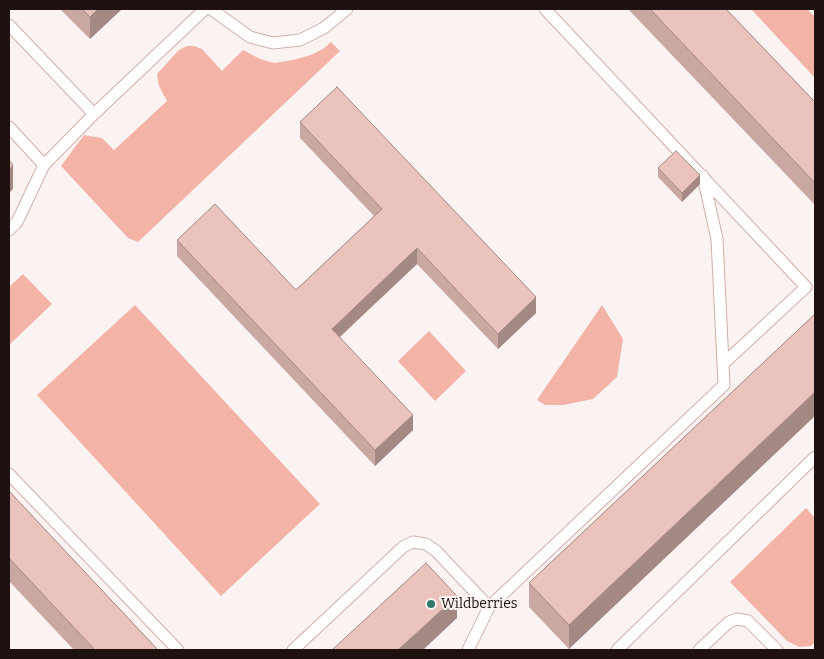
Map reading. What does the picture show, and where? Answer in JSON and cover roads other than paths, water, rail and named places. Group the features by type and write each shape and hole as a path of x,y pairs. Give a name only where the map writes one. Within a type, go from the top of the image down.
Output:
{"lane":[{"path":"9,230 17,222 44,166 94,114 206,9"},
{"path":"211,9 250,37 273,43 300,40 324,28 348,9"},
{"path":"545,9 806,287 723,364"},
{"path":"9,25 94,114"},
{"path":"9,127 44,166"},
{"path":"468,650 489,607 724,385 717,238 703,176"},
{"path":"617,650 815,457"},
{"path":"9,474 178,650"},
{"path":"293,650 403,547 413,542 426,544 436,551 489,607"},
{"path":"699,650 729,622 737,619 748,621 777,650"}],"place":[{"name":"Wildberries","path":"431,604"}]}
